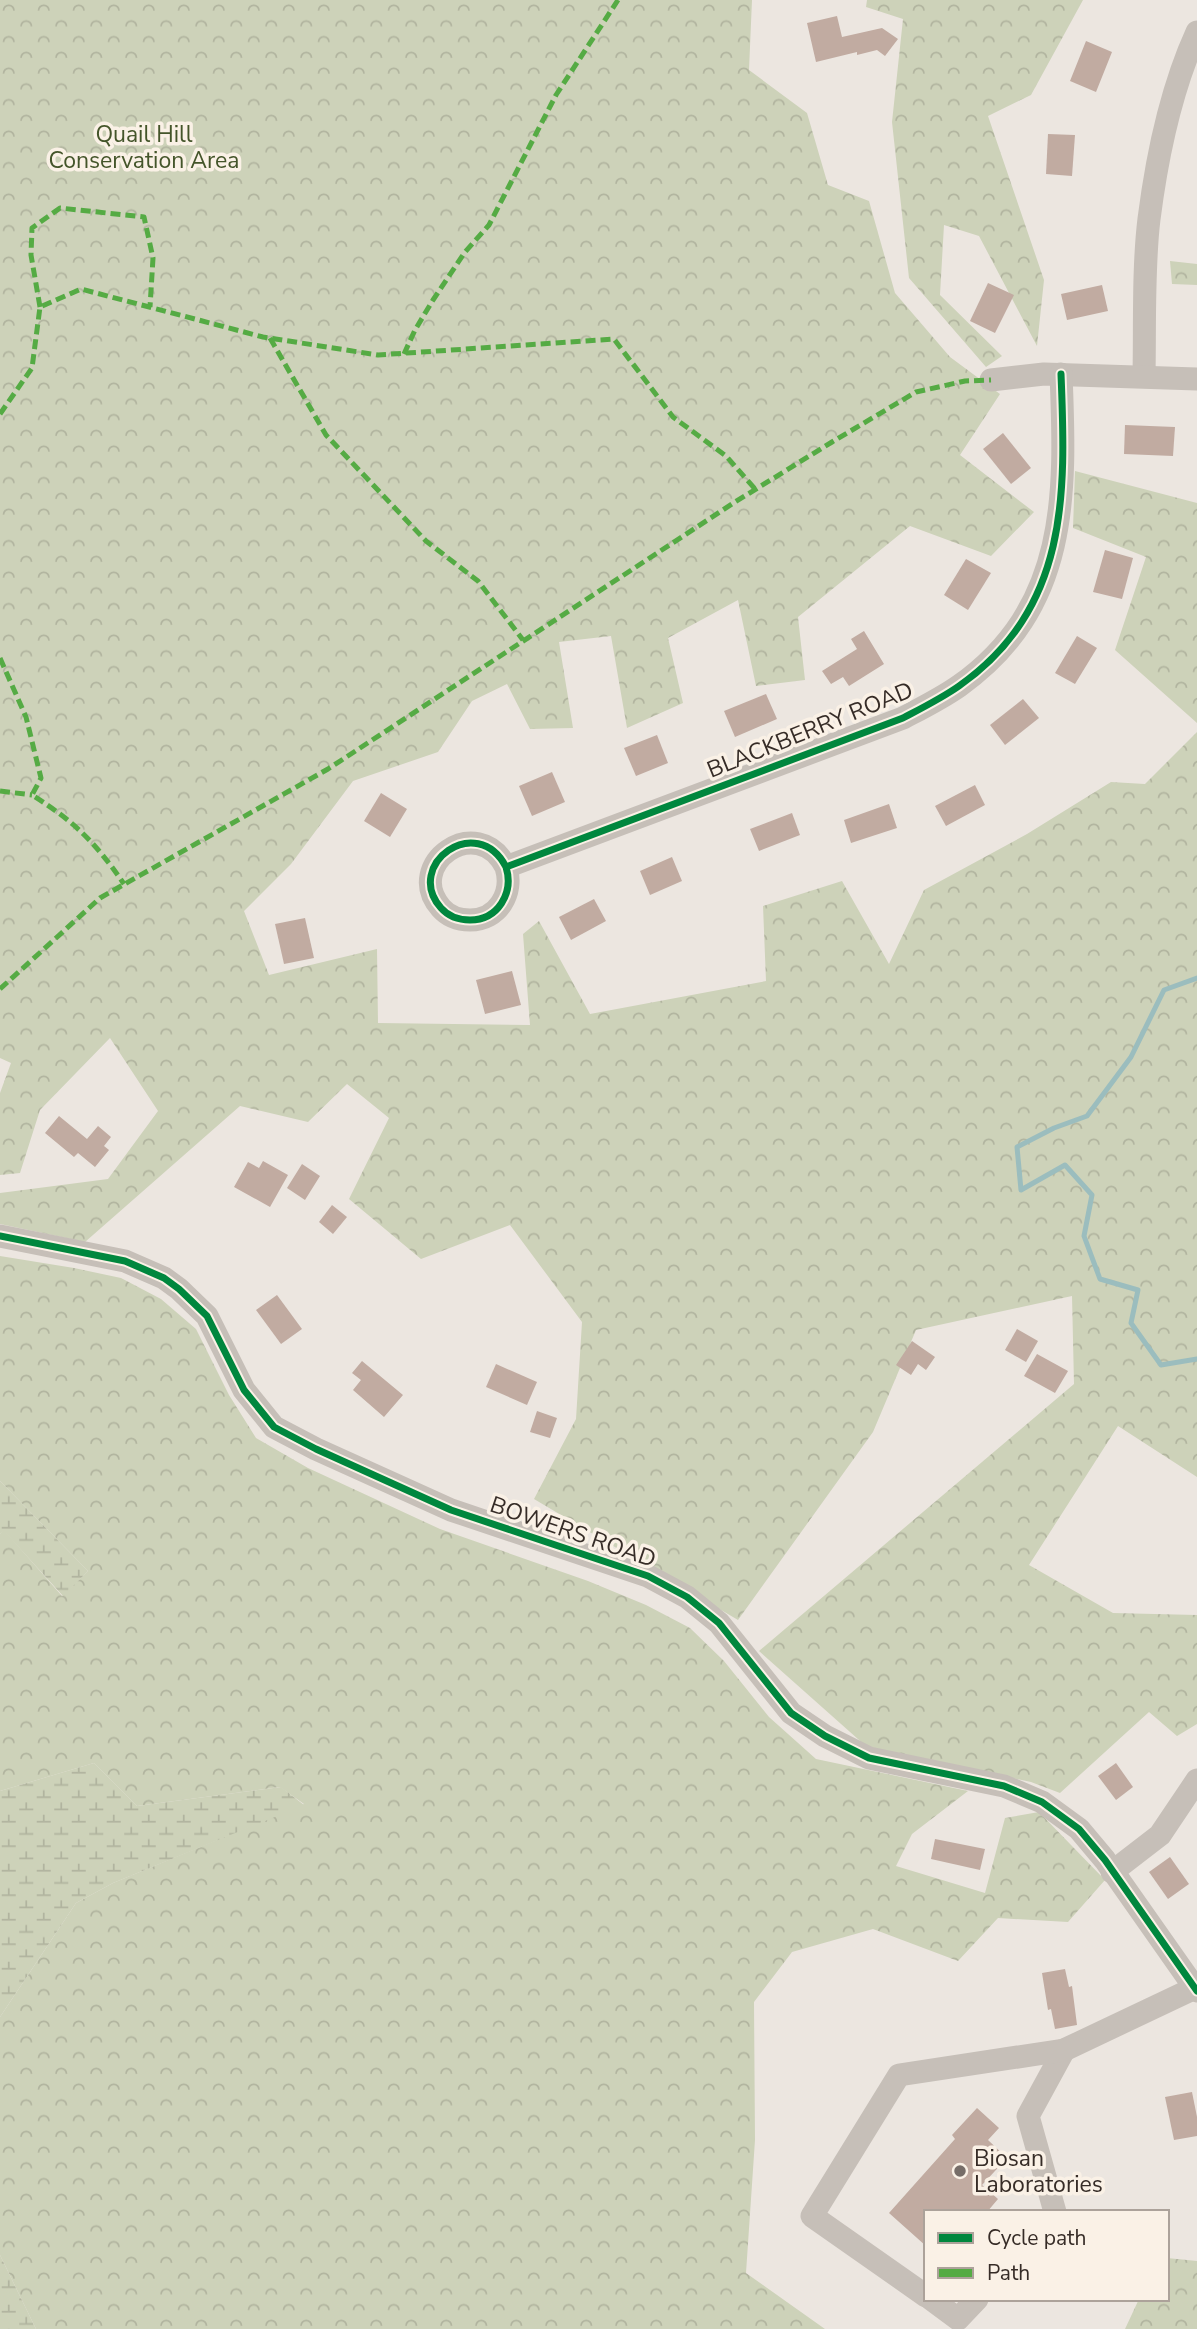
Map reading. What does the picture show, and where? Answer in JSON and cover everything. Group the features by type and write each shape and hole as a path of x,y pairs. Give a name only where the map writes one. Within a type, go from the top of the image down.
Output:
{"street":[{"path":"1144,376 1149,222 1162,138 1182,69 1197,32"},
{"path":"991,380 1061,374 1197,379"},
{"name":"BLACKBERRY ROAD","path":"506,867 904,718 943,696 977,672 1019,626 1042,586 1051,561 1061,504 1064,443 1061,374"},
{"name":"BOWERS ROAD","path":"0,1236 125,1261 164,1278 207,1316 244,1390 274,1427 451,1510 594,1557 658,1581 687,1597 719,1623 791,1713 825,1736 869,1758 1004,1786 1042,1801 1079,1829 1196,1990"},
{"path":"1112,1872 1160,1835 1197,1780"},
{"path":"924,2295 812,2216 899,2075 1064,2050 1196,1990"},
{"path":"1054,2210 1028,2116 1064,2050"},
{"path":"934,2301 958,2319 975,2301"}],"green space":[{"name":"Quail Hill Conservation Area","path":"0,0 752,0 749,70 807,113 828,185 869,201 895,293 950,357 1000,394 960,455 1034,512 991,556 910,526 798,617 805,680 756,686 738,600 668,638 683,703 627,728 611,636 559,642 573,728 530,729 507,684 472,701 438,752 353,781 291,864 244,911 269,975 377,949 378,1023 530,1025 523,934 539,921 590,1014 766,981 763,906 842,881 889,964 924,890 1027,834 1111,782 1145,784 1197,732 1197,1477 1118,1426 1029,1565 1113,1613 1197,1615 1197,1724 1177,1736 1149,1712 1060,1793 1031,1782 868,1748 759,1651 1074,1384 1072,1296 916,1330 873,1432 738,1620 534,1499 576,1419 582,1322 510,1225 421,1259 349,1199 389,1118 347,1084 308,1122 240,1106 85,1242 0,1224 0,1193 108,1179 158,1111 110,1038 40,1110 20,1173 0,1175 0,1093 11,1063 0,1058"},
{"path":"867,0 1083,0 1031,95 988,116 1044,280 1037,346 979,236 944,225 940,295 1002,356 986,367 909,278 892,122 903,19 866,7"},
{"path":"1170,261 1197,264 1197,285 1172,284"},
{"path":"1075,471 1197,503 1197,723 1115,650 1146,557 1073,528"},
{"path":"0,1256 121,1278 161,1299 196,1329 229,1395 256,1438 308,1468 440,1529 588,1581 646,1605 690,1628 724,1661 769,1717 816,1759 968,1791 912,1834 896,1866 985,1893 1005,1818 1039,1812 1105,1880 1068,1922 998,1918 958,1961 873,1929 792,1952 754,2002 755,2140 746,2273 825,2329 36,2329 0,2255 0,2017 76,1903 113,1883 304,1804 280,1787 137,1806 94,1763 0,1791 0,1534 4,1530 62,1596 88,1571 0,1481"},
{"path":"0,1481 88,1571 63,1596 4,1531 0,1534"},
{"path":"94,1763 137,1806 281,1787 304,1805 113,1883 76,1903 0,2017 0,1791"},
{"path":"0,2255 36,2329 0,2329"},
{"path":"1169,2258 1197,2261 1197,2329 1125,2329 1138,2301 1169,2301"}],"building":[{"path":"837,16 842,37 882,28 898,39 885,56 877,50 816,62 807,23"},
{"path":"1086,41 1112,52 1096,92 1070,81"},
{"path":"1048,134 1075,135 1072,176 1046,174"},
{"path":"988,283 1014,295 995,333 970,321"},
{"path":"1102,285 1108,311 1067,320 1061,294"},
{"path":"1125,425 1175,427 1173,456 1124,454"},
{"path":"1003,433 1031,468 1011,484 983,449"},
{"path":"1105,550 1133,558 1122,599 1093,592"},
{"path":"966,559 991,573 968,610 944,595"},
{"path":"864,631 884,664 849,686 843,677 831,684 822,671 857,649 851,639"},
{"path":"1077,636 1097,648 1075,684 1055,673"},
{"path":"766,694 777,719 735,737 724,711"},
{"path":"1023,699 1039,718 1005,745 990,725"},
{"path":"657,735 668,763 636,776 624,748"},
{"path":"552,772 565,802 532,816 519,786"},
{"path":"975,785 985,805 946,826 935,806"},
{"path":"381,793 407,809 390,837 364,821"},
{"path":"889,804 897,828 851,843 844,820"},
{"path":"792,813 800,835 759,851 750,829"},
{"path":"672,857 682,881 650,895 640,871"},
{"path":"594,899 606,921 571,940 559,917"},
{"path":"305,918 314,958 284,964 275,924"},
{"path":"512,971 521,1005 485,1014 476,980"},
{"path":"59,1116 87,1139 98,1126 111,1137 104,1146 109,1150 95,1167 78,1153 74,1157 45,1133"},
{"path":"263,1161 288,1175 270,1207 234,1187 248,1162 259,1168"},
{"path":"302,1164 320,1176 305,1200 287,1188"},
{"path":"332,1205 347,1217 333,1234 319,1222"},
{"path":"277,1295 302,1329 281,1344 256,1310"},
{"path":"1017,1329 1038,1341 1026,1362 1005,1350"},
{"path":"912,1341 935,1357 926,1370 918,1364 911,1375 896,1365"},
{"path":"1037,1354 1068,1371 1055,1393 1024,1376"},
{"path":"362,1361 403,1395 384,1417 353,1390 361,1380 352,1373"},
{"path":"496,1364 537,1382 527,1405 486,1387"},
{"path":"537,1411 557,1418 550,1438 530,1432"},
{"path":"1116,1763 1133,1787 1116,1800 1098,1776"},
{"path":"935,1839 985,1849 980,1870 931,1859"},
{"path":"1170,1857 1189,1884 1168,1899 1149,1872"},
{"path":"1065,1969 1069,1987 1072,1986 1077,2025 1055,2029 1051,2009 1048,2010 1042,1973"},
{"path":"1192,2092 1197,2117 1197,2136 1174,2140 1165,2097"},
{"name":"Biosan Laboratories","path":"977,2108 999,2128 988,2140 1007,2158 982,2185 998,2199 989,2210 924,2210 924,2244 889,2213 955,2139 952,2135"}],"waterway":[{"path":"1197,978 1164,990 1131,1057 1087,1116 1054,1128 1017,1147 1021,1190 1065,1165 1092,1195 1084,1236 1100,1279 1138,1290 1131,1323 1161,1365 1197,1359"}],"marked path":[{"path":"404,354 433,300 465,252 489,225 556,95 618,0"},
{"path":"40,307 31,255 32,228 60,208 144,217 153,258 150,307"},
{"path":"0,414 32,368 40,307 81,289 263,337 378,355 614,339 673,417 726,456 755,489"},
{"path":"270,338 326,435 426,541 478,581 523,640"},
{"path":"0,989 100,898 328,769 735,502 832,442 916,392 965,381 991,380"},
{"path":"0,658 26,717 41,778 32,795 83,834 124,884"},
{"path":"0,791 32,795"}],"cycle path":[{"path":"506,867 506,895 496,910 480,919 466,920 450,915 441,908 432,892 431,876 437,861 448,850 463,844 478,844 493,851 506,867 903,718 959,686 995,655 1022,621 1041,585 1053,546 1063,463 1061,374"},
{"path":"0,1236 125,1261 164,1278 207,1316 244,1390 274,1427 451,1510 648,1576 687,1597 719,1623 791,1713 825,1736 869,1758 1004,1786 1042,1802 1079,1829 1105,1860 1197,1991"}],"place":[{"name":"Biosan Laboratories","path":"960,2171"}]}
